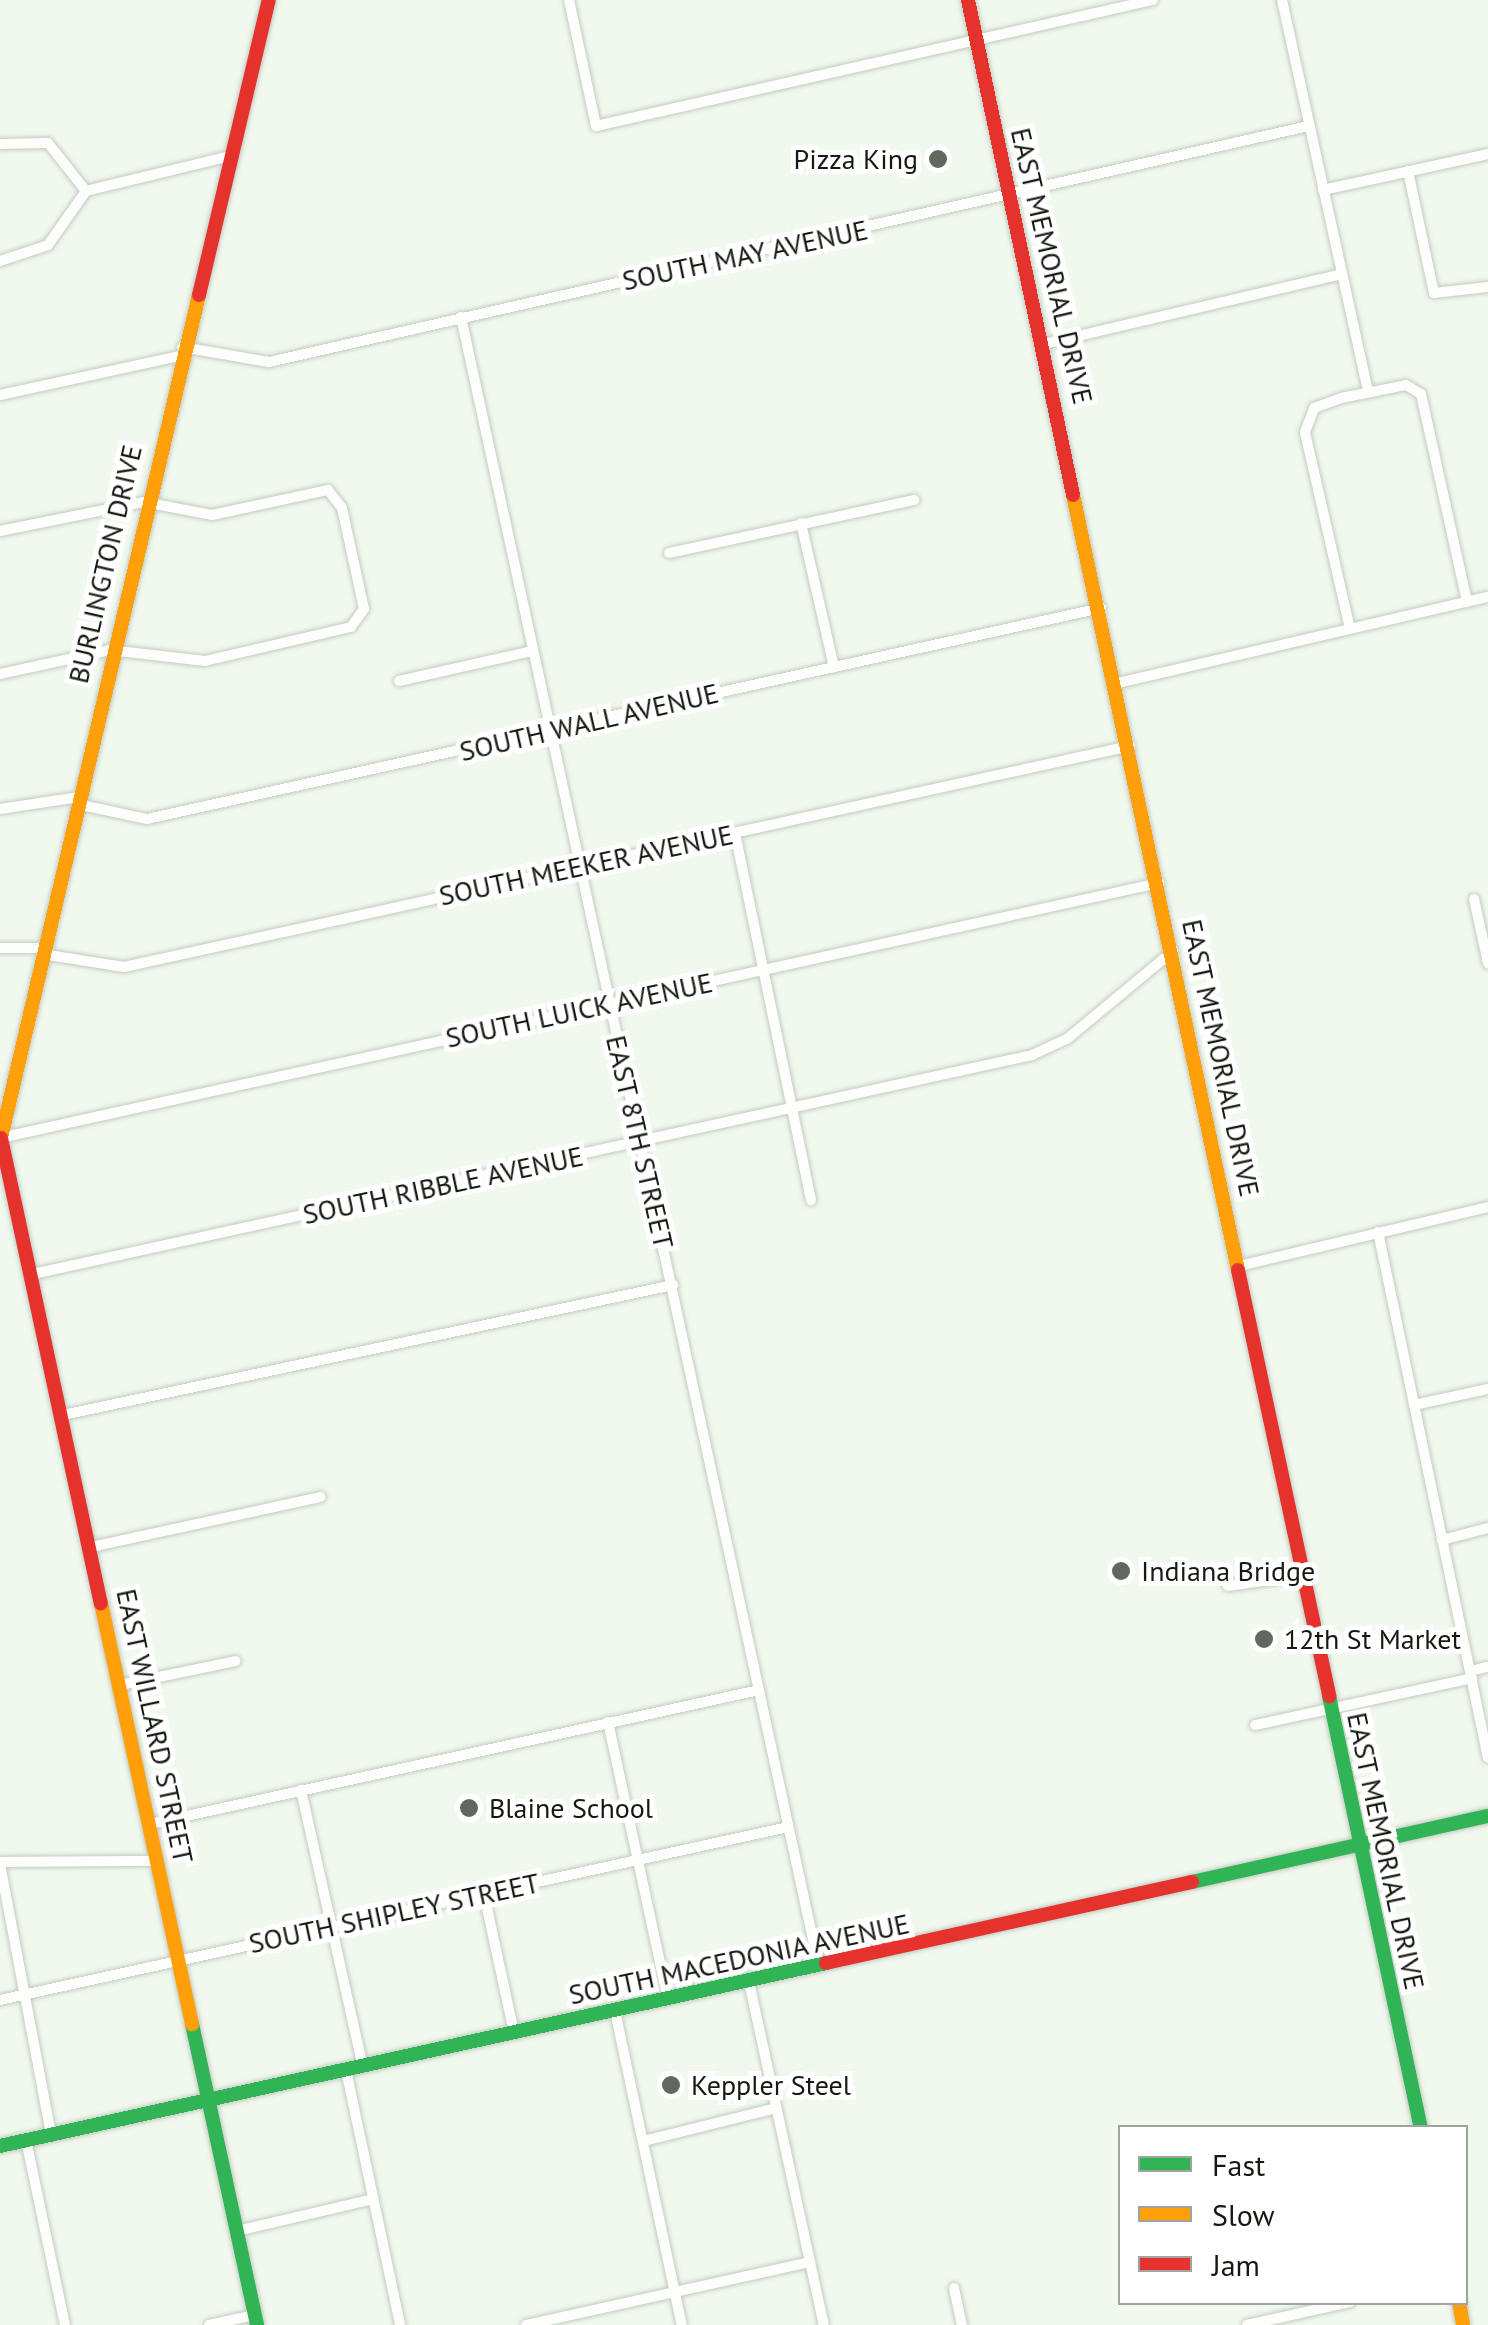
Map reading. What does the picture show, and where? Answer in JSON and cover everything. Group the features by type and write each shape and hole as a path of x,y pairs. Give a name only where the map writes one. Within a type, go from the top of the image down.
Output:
{"street":[{"name":"BURLINGTON DRIVE","path":"0,1139 144,502 269,0"},
{"path":"569,0 596,126 1153,0"},
{"name":"EAST MEMORIAL DRIVE","path":"968,0 1118,683 1329,1709 1420,2125"},
{"path":"1282,0 1368,392"},
{"name":"SOUTH MAY AVENUE","path":"0,394 180,351 269,362 1309,126"},
{"path":"0,144 48,143 86,191"},
{"path":"1323,190 1488,154"},
{"path":"0,262 48,245 86,191 227,157"},
{"path":"1408,171 1434,293 1488,287"},
{"path":"1044,344 1342,274"},
{"name":"EAST 8TH STREET","path":"460,317 819,1966"},
{"path":"1350,629 1306,424 1314,408 1368,392 1406,385 1422,394 1467,602"},
{"path":"0,531 144,502 212,515 331,491 361,620 189,663 110,650 0,674"},
{"path":"668,554 914,500"},
{"path":"801,523 834,667"},
{"path":"1118,683 1488,598"},
{"name":"SOUTH WALL AVENUE","path":"0,810 78,801 147,818 1101,608"},
{"path":"399,681 532,651"},
{"name":"SOUTH MEEKER AVENUE","path":"0,948 43,951 114,969 1130,746"},
{"path":"735,832 811,1200"},
{"name":"SOUTH LUICK AVENUE","path":"0,1139 1159,883"},
{"path":"1474,899 1488,963"},
{"name":"SOUTH RIBBLE AVENUE","path":"33,1274 1050,1049 1174,951"},
{"name":"EAST WILLARD STREET","path":"0,1139 33,1274 256,2320"},
{"path":"1240,1266 1488,1207"},
{"path":"1378,1232 1488,1758"},
{"path":"63,1415 673,1285"},
{"path":"1414,1405 1488,1389"},
{"path":"91,1547 321,1498"},
{"path":"1442,1540 1488,1528"},
{"path":"1228,1586 1303,1575"},
{"path":"120,1684 236,1661"},
{"path":"1255,1725 1488,1668"},
{"path":"150,1824 759,1690"},
{"path":"608,1722 668,2000"},
{"path":"301,1790 363,2067"},
{"name":"SOUTH MACEDONIA AVENUE","path":"0,2146 1488,1816"},
{"name":"SOUTH SHIPLEY STREET","path":"0,2000 788,1827"},
{"path":"51,2135 0,1863 158,1861"},
{"path":"484,1894 514,2033"},
{"path":"749,1982 824,2325"},
{"path":"615,2012 682,2325"},
{"path":"346,2070 400,2325"},
{"path":"644,2141 776,2108"},
{"path":"26,2140 65,2325"},
{"path":"237,2231 373,2199"},
{"path":"526,2325 810,2262"},
{"path":"954,2288 962,2325"},
{"path":"1247,2325 1336,2305"},
{"path":"1314,2310 1317,2325"},
{"path":"209,2325 256,2320"}],"traffic: fast":[{"path":"1329,1696 1420,2125"},
{"path":"1192,1882 1488,1816"},
{"path":"0,2146 826,1963"},
{"path":"192,2024 257,2325"}],"traffic: slow":[{"path":"0,1142 199,295"},
{"path":"1073,495 1238,1270"},
{"path":"101,1603 192,2024"},
{"path":"1460,2305 1463,2325"}],"traffic: jam":[{"path":"199,295 269,0"},
{"path":"968,0 1073,495"},
{"path":"1,1138 101,1603"},
{"path":"1238,1270 1329,1696"},
{"path":"826,1963 1192,1882"}],"place":[{"name":"Pizza King","path":"938,159"},
{"name":"Indiana Bridge","path":"1121,1571"},
{"name":"12th St Market","path":"1264,1639"},
{"name":"Blaine School","path":"469,1808"},
{"name":"Keppler Steel","path":"671,2085"}]}
